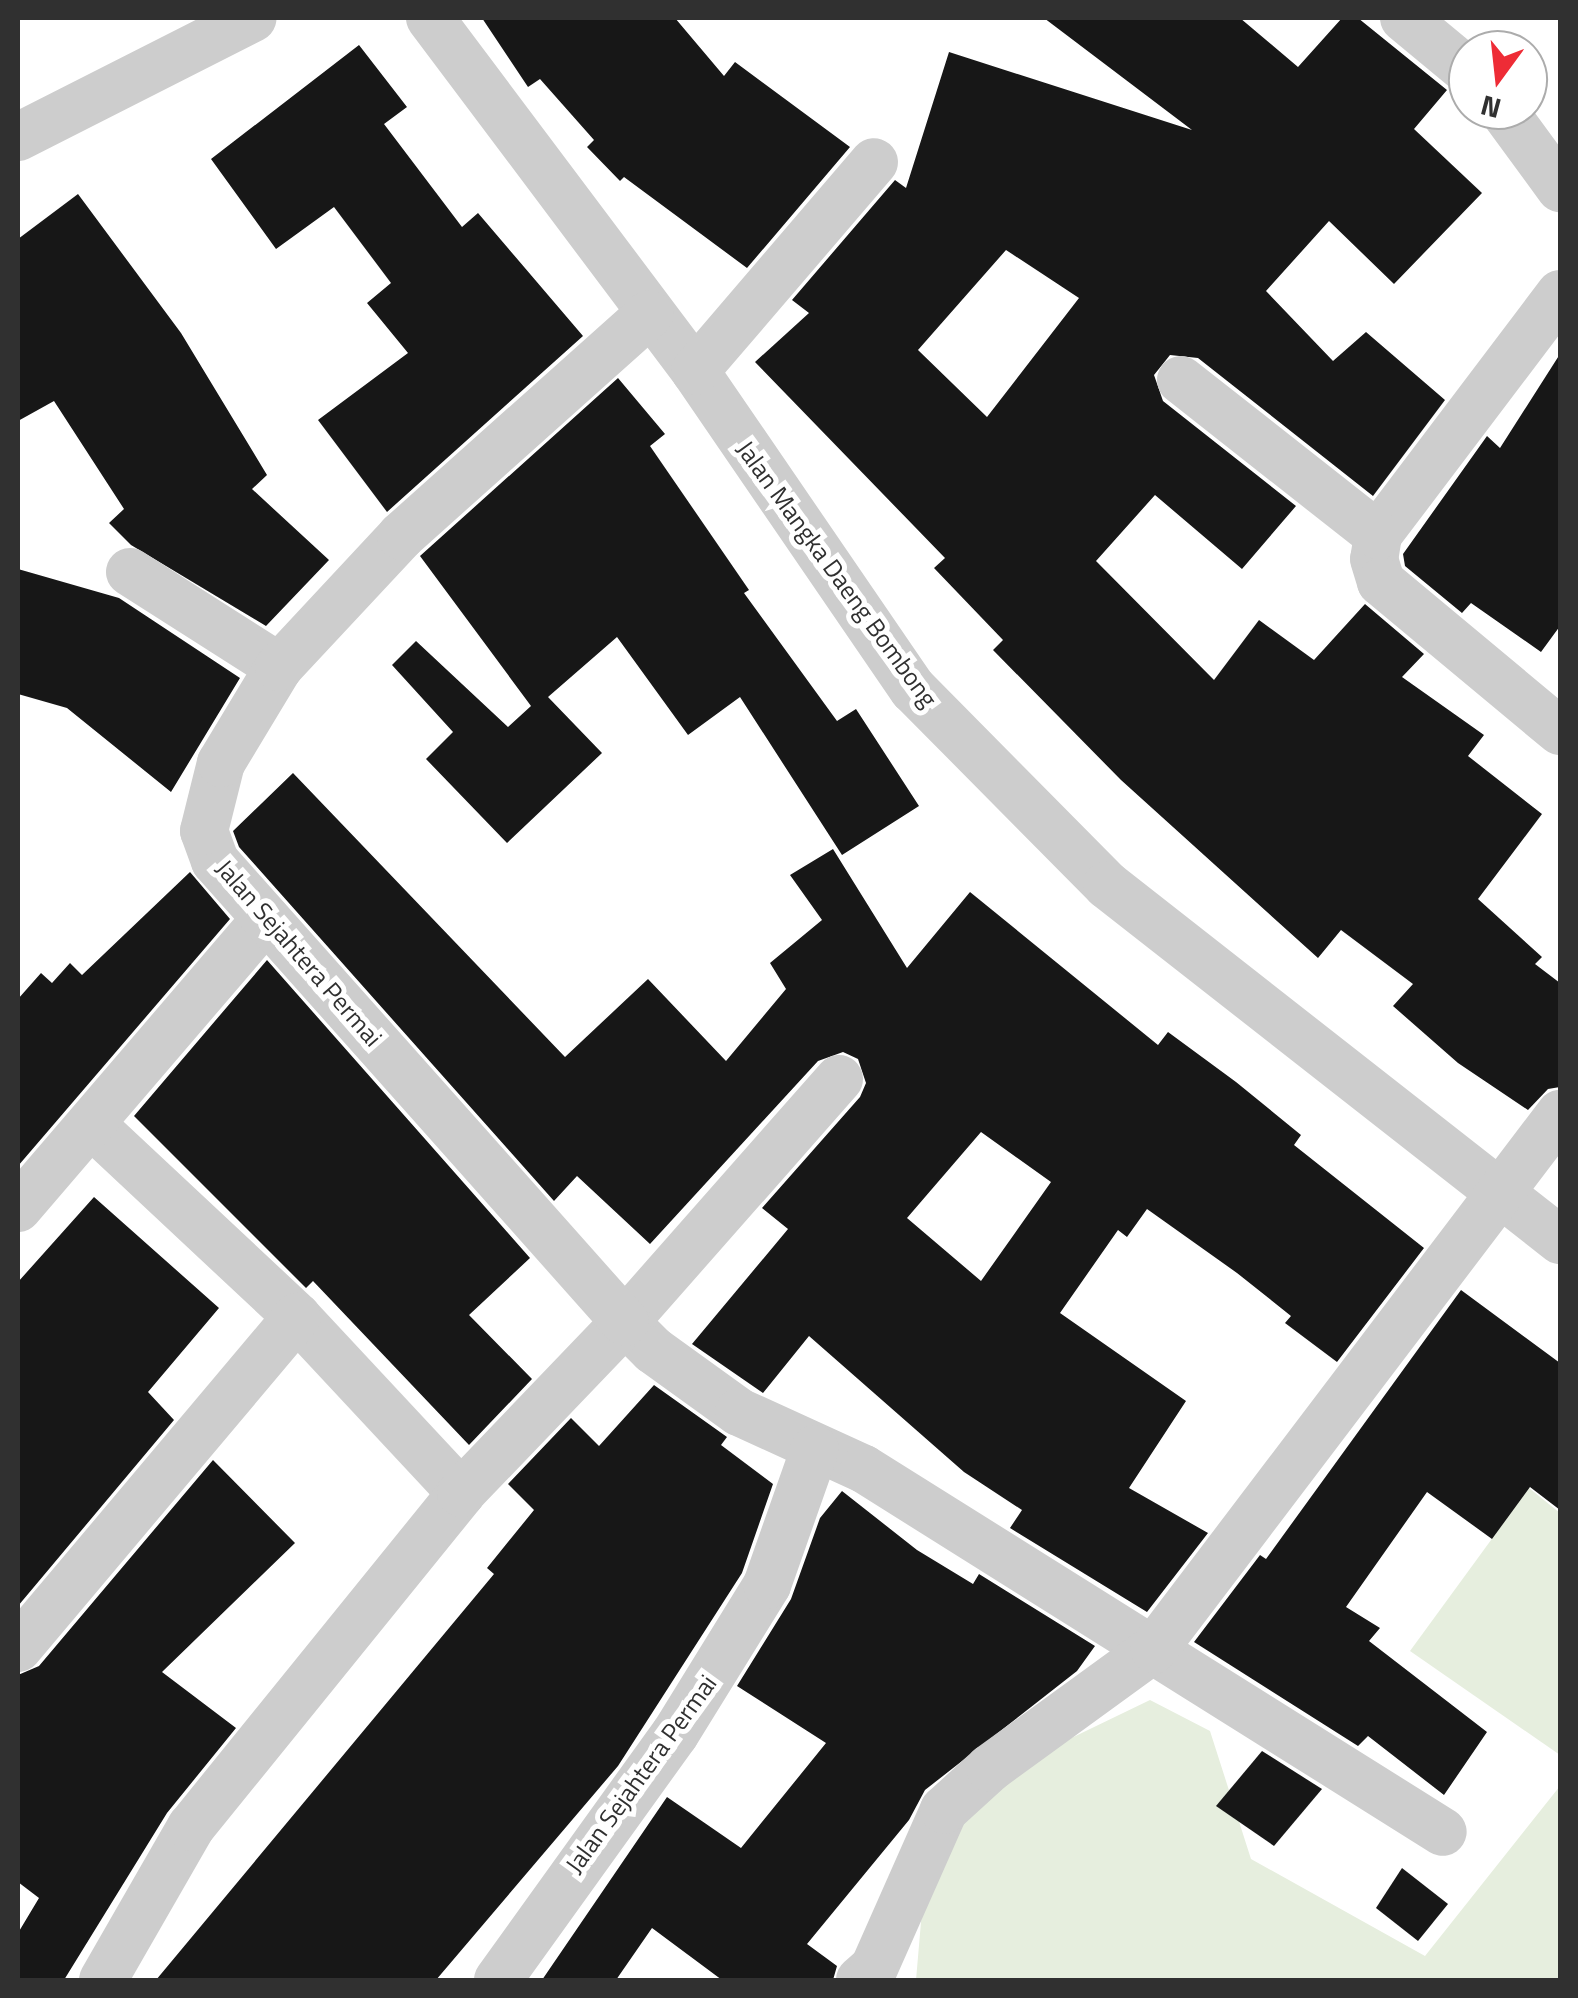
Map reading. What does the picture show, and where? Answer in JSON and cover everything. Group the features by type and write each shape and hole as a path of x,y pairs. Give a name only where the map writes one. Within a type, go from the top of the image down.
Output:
{"street":[{"path":"18,137 253,18"},
{"name":"Jalan Mangka Daeng Bombong","path":"430,18 694,371 913,689 1023,804 1108,884 1560,1240"},
{"path":"1404,18 1448,54"},
{"path":"1518,130 1560,188"},
{"path":"694,371 874,162"},
{"path":"1560,294 1378,535 1374,559 1381,582 1560,731"},
{"name":"Jalan Sejahtera Permai","path":"649,314 402,536 279,668 221,762 204,832 215,861 653,1350 739,1412 864,1470 1443,1832"},
{"path":"1181,380 1378,535"},
{"path":"130,572 279,668"},
{"path":"18,1208 266,919"},
{"path":"103,1980 191,1826 460,1493 625,1322 839,1080"},
{"path":"860,1980 874,1968 944,1810 990,1768 1154,1649 1560,1114"},
{"path":"92,1125 298,1317 460,1493"},
{"path":"18,1648 298,1317"},
{"name":"Jalan Sejahtera Permai","path":"498,1980 675,1734 767,1585 815,1449"}],"green space":[{"path":"1529,1488 1560,1513 1560,1755 1410,1651"},
{"path":"1150,1700 1210,1731 1251,1859 1425,1956 1560,1786 1560,1980 916,1980 931,1806"}],"building":[{"path":"482,18 675,18 724,76 735,62 850,147 747,268 624,177 620,181 587,147 594,140 540,79 528,87"},
{"path":"1044,18 1240,18 1298,67 1342,18 1358,18 1447,90 1414,129 1482,193 1394,284 1329,221 1266,291 1333,361 1366,332 1445,400 1373,496 1198,358 1170,355 1154,375 1163,401 1296,506 1242,569 1155,495 1096,561 1214,680 1259,620 1314,660 1365,604 1424,654 1402,677 1484,735 1468,756 1542,814 1478,899 1542,957 1535,964 1560,983 1560,1087 1548,1089 1528,1110 1458,1063 1393,1006 1413,984 1341,930 1318,958 1121,780 993,650 1003,640 934,568 945,558 755,362 809,313 792,300 895,180 906,188 949,52 1192,130","holes":["1006,250 1079,298 987,417 918,350"]},
{"path":"359,45 407,107 384,124 462,227 478,213 583,336 387,512 318,420 408,353 367,303 391,283 334,207 276,249 211,159"},
{"path":"78,194 181,333 267,475 252,489 329,560 266,626 131,545 109,523 124,509 54,401 18,421 18,239"},
{"path":"1560,354 1560,626 1541,652 1471,603 1462,613 1405,566 1403,554 1487,436 1500,448"},
{"path":"618,378 665,434 650,446 749,590 744,593 837,721 856,709 919,806 842,855 740,697 688,735 617,637 548,697 602,753 507,843 426,759 453,732 392,665 416,641 508,727 531,706 420,556"},
{"path":"18,569 119,598 240,678 171,792 67,708 18,694"},
{"path":"293,773 565,1057 648,979 726,1061 786,989 770,963 822,920 790,875 833,849 907,968 970,892 1158,1045 1168,1032 1236,1082 1301,1135 1294,1145 1424,1248 1337,1362 1285,1323 1291,1316 1147,1209 1127,1237 1118,1230 1060,1313 1186,1401 1129,1488 1208,1533 1147,1612 1010,1528 1022,1510 964,1472 809,1336 763,1393 692,1344 788,1229 762,1208 860,1097 866,1083 858,1059 843,1052 818,1061 650,1244 577,1176 554,1201 239,847 233,831","holes":["981,1132 1051,1182 981,1281 907,1218"]},
{"path":"190,872 230,919 18,1166 18,999 41,973 52,983 70,963 82,975"},
{"path":"267,960 530,1258 469,1315 532,1379 469,1445 313,1281 306,1288 134,1116"},
{"path":"94,1197 219,1308 148,1392 174,1420 18,1606 18,1282"},
{"path":"1461,1290 1560,1363 1560,1510 1530,1487 1492,1539 1427,1492 1346,1607 1380,1628 1369,1641 1487,1732 1444,1795 1368,1736 1358,1746 1194,1642 1260,1555 1266,1559"},
{"path":"654,1385 727,1437 721,1445 773,1484 742,1573 618,1766 436,1980 156,1980 494,1574 487,1568 534,1510 508,1484 571,1418 599,1446"},
{"path":"213,1460 295,1543 162,1672 236,1728 167,1813 64,1980 18,1980 18,1933 39,1898 18,1882 18,1675 39,1666"},
{"path":"842,1491 917,1550 973,1584 979,1574 1095,1646 1077,1671 925,1790 909,1820 807,1944 837,1966 833,1980 722,1980 652,1928 616,1980 542,1980 667,1797 741,1848 826,1743 737,1686 791,1599 820,1518"},
{"path":"1262,1751 1322,1789 1274,1846 1216,1806"},
{"path":"1402,1868 1448,1904 1418,1941 1376,1908"}]}
